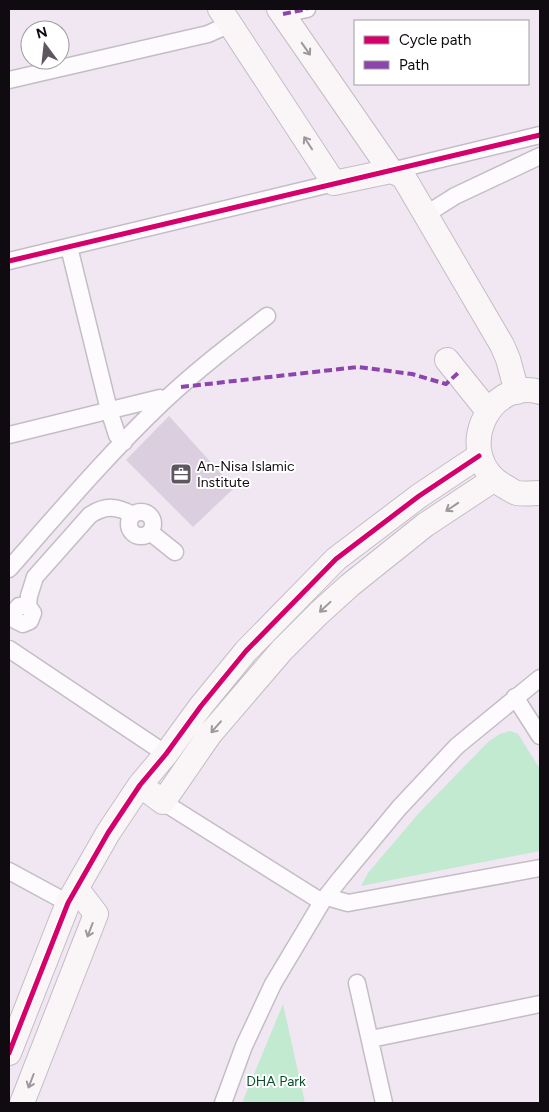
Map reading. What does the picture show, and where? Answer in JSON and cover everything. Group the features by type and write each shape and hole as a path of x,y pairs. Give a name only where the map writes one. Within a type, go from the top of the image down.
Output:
{"street":[{"path":"307,9 281,12 391,171 403,176 424,215 529,392 501,399 488,411 478,433 479,456 493,480 516,493 540,493"},
{"path":"9,80 208,34 225,16 334,183"},
{"path":"9,260 540,135"},
{"path":"424,215 455,196 540,156"},
{"path":"69,247 109,410 117,435 124,442"},
{"path":"9,569 78,491 164,401 212,358 267,316"},
{"path":"447,360 488,411"},
{"path":"9,436 160,398 164,401"},
{"path":"9,1053 72,896 108,833 140,785 166,754 201,706 246,650 336,559 418,496 479,456"},
{"path":"163,802 210,734 282,650 350,584 425,525 493,480"},
{"path":"12,623 14,612 19,606 28,606 35,577 90,515 100,509 114,508 133,516 129,523 131,531 138,536 146,536 150,532 175,552"},
{"path":"9,649 166,754"},
{"path":"223,1103 244,1046 273,984 325,898 353,860 457,746 540,678"},
{"path":"515,698 540,736"},
{"path":"140,785 163,802 325,898 348,904 540,868"},
{"path":"9,871 72,896 96,914 22,1103"},
{"path":"357,983 384,1103"},
{"path":"371,1039 540,1004"}],"green space":[{"path":"510,731 518,734 540,769 540,851 361,886 368,873 418,814 489,741 500,734"},
{"name":"DHA Park","path":"283,1004 305,1103 242,1103"}],"building":[{"name":"An-Nisa Islamic Institute","path":"169,416 234,488 193,527 126,460"}],"marked path":[{"path":"283,14 307,9"},
{"path":"181,387 358,367 412,374 446,384 458,373"}],"cycle path":[{"path":"9,261 540,135"},
{"path":"9,1053 68,903 108,833 140,785 166,754 201,706 246,651 336,559 419,496 479,456"}],"place":[{"name":"An-Nisa Islamic Institute","path":"181,474"}]}
